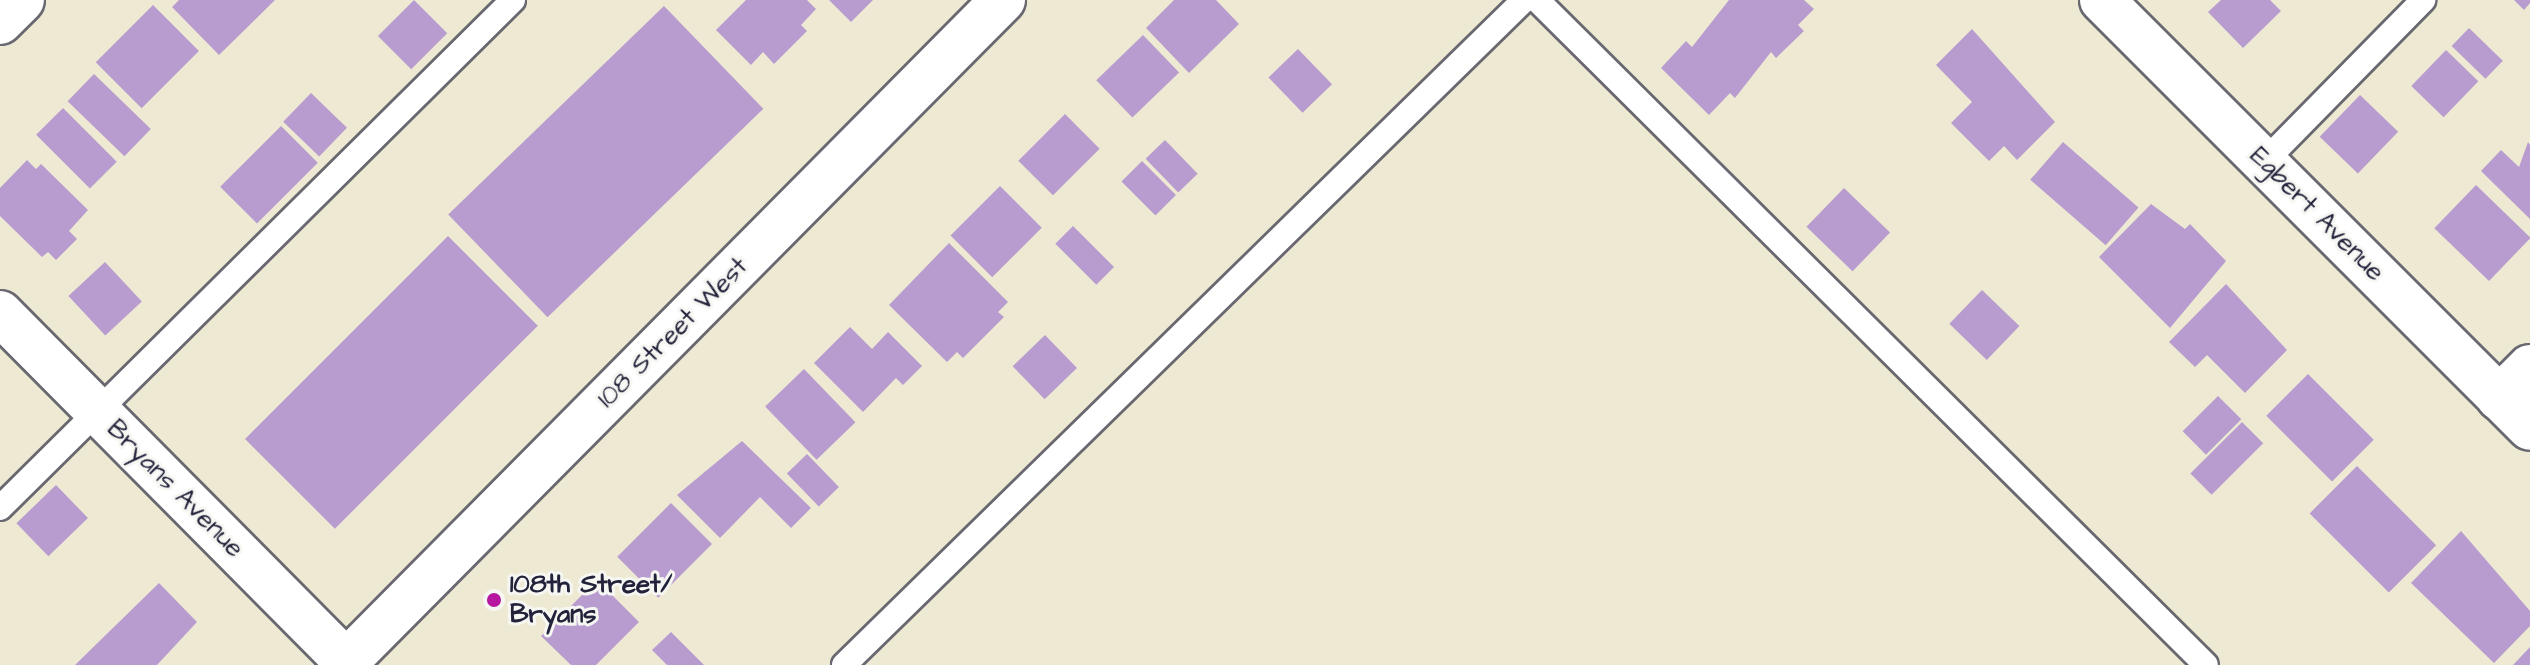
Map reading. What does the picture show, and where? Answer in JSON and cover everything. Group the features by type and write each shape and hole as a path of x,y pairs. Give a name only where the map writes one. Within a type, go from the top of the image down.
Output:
{"street":[{"path":"0,22 22,0"},
{"name":"108 Street West","path":"347,664 1003,0"},
{"name":"Egbert Avenue","path":"2102,0 2530,428"},
{"name":"Bryans Avenue","path":"0,313 347,664"},
{"path":"2499,398 2530,367"}],"lane":[{"path":"0,508 513,0"},
{"path":"844,665 1524,0"},
{"path":"1537,0 2206,665"},
{"path":"2265,161 2423,0"}],"building":[{"path":"179,0 275,0 219,55 172,7"},
{"path":"414,0 447,33 411,69 378,36"},
{"path":"746,0 807,0 816,9 801,25 807,31 774,64 763,52 751,65 716,30"},
{"path":"829,0 873,0 851,22"},
{"path":"1174,0 1216,0 1239,24 1189,73 1146,28"},
{"path":"1729,0 1804,0 1814,9 1798,25 1804,31 1776,58 1771,52 1735,98 1730,93 1709,115 1661,68 1686,41 1692,47"},
{"path":"2221,0 2270,0 2281,11 2243,48 2208,12"},
{"path":"2514,0 2530,0 2530,3 2524,10"},
{"path":"153,5 199,51 142,108 96,62"},
{"path":"664,6 763,109 548,317 448,214"},
{"path":"2469,28 2503,61 2485,79 2452,46"},
{"path":"1972,29 2055,122 2017,160 2004,146 1989,161 1951,123 1972,102 1936,65"},
{"path":"1143,35 1179,72 1132,118 1096,80"},
{"path":"1298,49 1332,84 1303,113 1269,77"},
{"path":"2446,50 2478,81 2444,117 2411,86"},
{"path":"94,74 151,129 124,156 68,101"},
{"path":"311,93 347,128 319,157 283,122"},
{"path":"2360,95 2398,132 2358,174 2320,137"},
{"path":"63,108 117,162 90,189 36,135"},
{"path":"1065,114 1100,149 1053,195 1018,161"},
{"path":"281,126 318,163 257,224 220,187"},
{"path":"1165,140 1198,174 1178,193 1146,159"},
{"path":"2063,142 2138,208 2106,245 2030,180"},
{"path":"2528,142 2530,219 2481,171 2501,150 2519,167"},
{"path":"27,160 36,169 41,164 88,210 69,231 77,239 56,260 48,252 42,257 0,216 0,188"},
{"path":"1142,161 1176,195 1155,215 1121,182"},
{"path":"2476,185 2530,237 2489,281 2434,228"},
{"path":"1000,186 1042,228 992,277 951,235"},
{"path":"1844,188 1890,232 1853,271 1806,227"},
{"path":"2151,204 2185,229 2190,224 2226,261 2170,328 2099,257"},
{"path":"1073,226 1114,267 1096,285 1055,244"},
{"path":"448,236 538,326 335,529 245,439"},
{"path":"949,243 1008,302 998,312 1004,317 963,358 957,352 947,362 889,305"},
{"path":"105,262 142,301 105,336 68,296"},
{"path":"2226,284 2287,350 2245,393 2207,355 2195,367 2169,342"},
{"path":"1982,290 2019,326 1987,360 1949,324"},
{"path":"850,327 872,349 888,332 922,366 903,385 896,378 863,412 814,363"},
{"path":"1045,335 1077,368 1045,399 1013,366"},
{"path":"804,369 855,422 817,460 765,407"},
{"path":"2308,374 2374,440 2332,481 2266,416"},
{"path":"2218,396 2241,419 2206,455 2183,431"},
{"path":"2242,422 2263,443 2212,495 2190,474"},
{"path":"742,441 811,508 791,528 760,497 720,538 677,495"},
{"path":"807,454 839,487 819,507 787,473"},
{"path":"2357,466 2436,545 2389,593 2310,513"},
{"path":"56,485 88,518 48,556 16,523"},
{"path":"671,503 712,544 658,598 617,557"},
{"path":"2461,531 2530,611 2530,626 2494,663 2411,583"},
{"path":"597,580 639,622 596,665 571,665 541,636"},
{"path":"159,583 197,622 157,665 75,665"},
{"path":"671,632 704,665 667,665 652,650"},
{"path":"2530,647 2530,665 2513,665"}],"place":[{"name":"108th Street/ Bryans","path":"494,600"}]}
